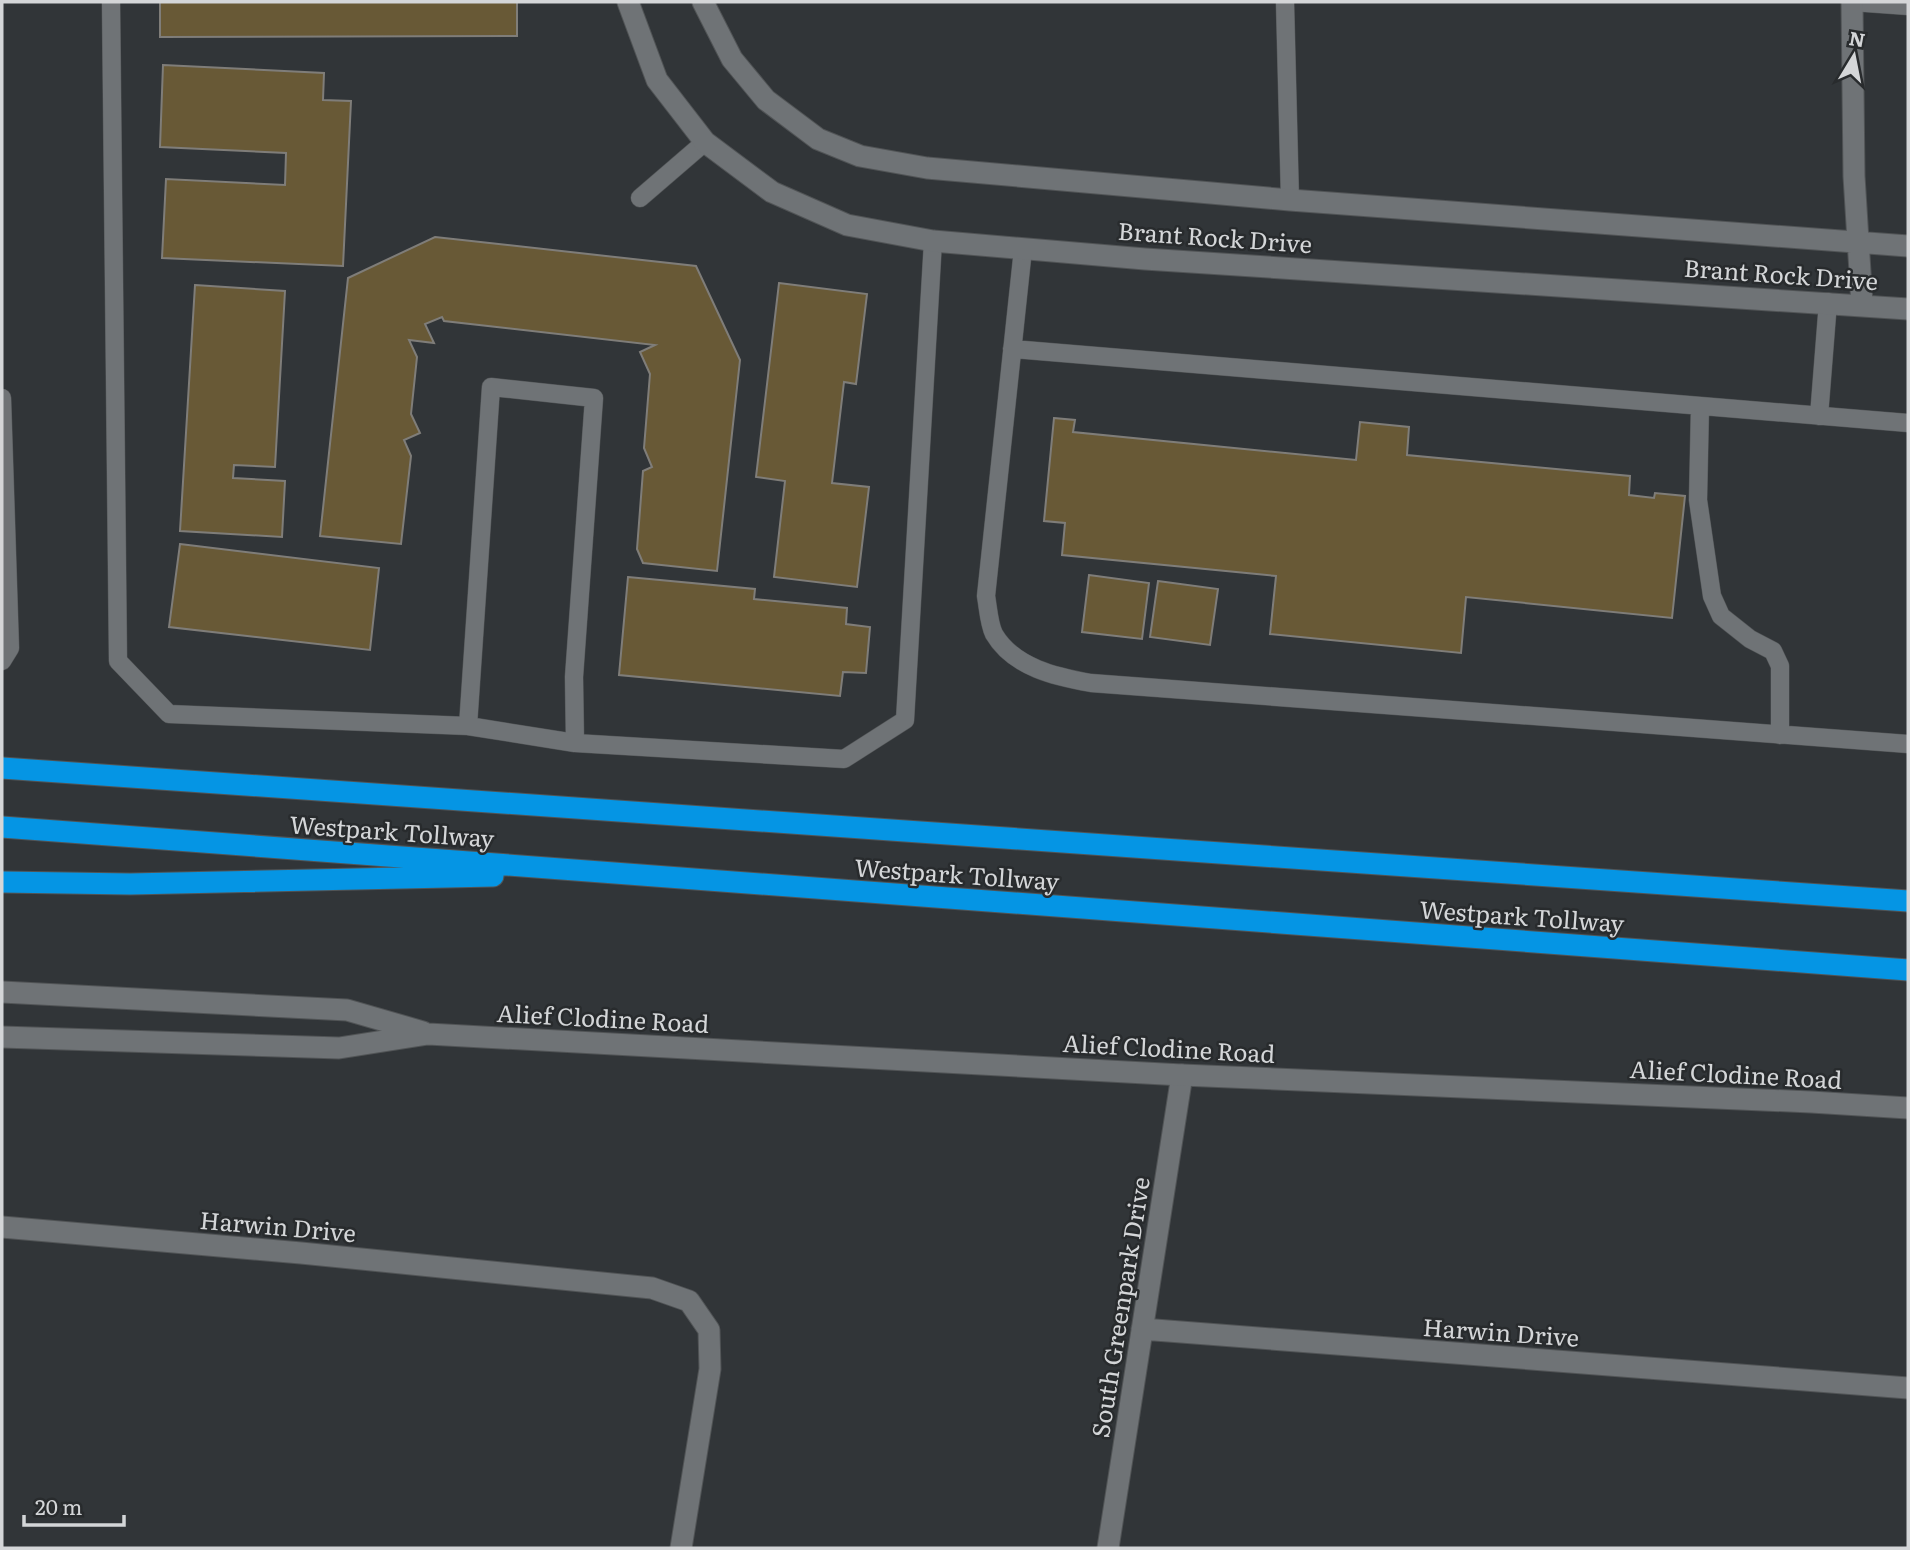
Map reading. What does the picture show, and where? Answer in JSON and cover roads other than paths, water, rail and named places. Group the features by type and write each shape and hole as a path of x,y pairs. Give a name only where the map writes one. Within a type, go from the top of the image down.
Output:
{"highway":[{"name":"Westpark Tollway","path":"2,768 1908,901"},
{"name":"Westpark Tollway","path":"2,827 1908,970"},
{"path":"2,883 130,884 616,873"}],"street":[{"name":"Brant Rock Drive","path":"628,2 656,80 705,142 772,192 848,225 933,241 1145,259 1908,309"},
{"name":"Brant Rock Drive","path":"703,2 732,59 766,100 818,139 860,156 928,168 1290,200 1908,246"},
{"path":"1852,2 1854,176 1862,304"},
{"name":"Alief Clodine Road","path":"2,992 347,1010 428,1034"},
{"name":"Alief Clodine Road","path":"2,1037 339,1048 428,1034 1182,1075 1908,1108"},
{"name":"South Greenpark Drive","path":"1108,1548 1182,1075"},
{"name":"Harwin Drive","path":"2,1227 315,1254 652,1288 689,1301 709,1331 710,1369 681,1548"},
{"name":"Harwin Drive","path":"1142,1329 1908,1388"}],"lane":[{"path":"111,2 118,661 169,714 468,726 575,743 844,759 905,720 933,241"},
{"path":"1285,2 1290,200"},
{"path":"1852,2 1908,6"},
{"path":"640,198 705,142"},
{"path":"1023,248 986,596 994,634 1015,657 1049,675 1091,683 1908,744"},
{"path":"1819,416 1828,302"},
{"path":"1012,349 1908,423"},
{"path":"468,726 491,387 594,398 574,677 575,743"},
{"path":"2,398 10,649 2,661"},
{"path":"1700,406 1698,500 1712,596 1721,616 1749,639 1773,651 1781,674 1780,735"}]}
